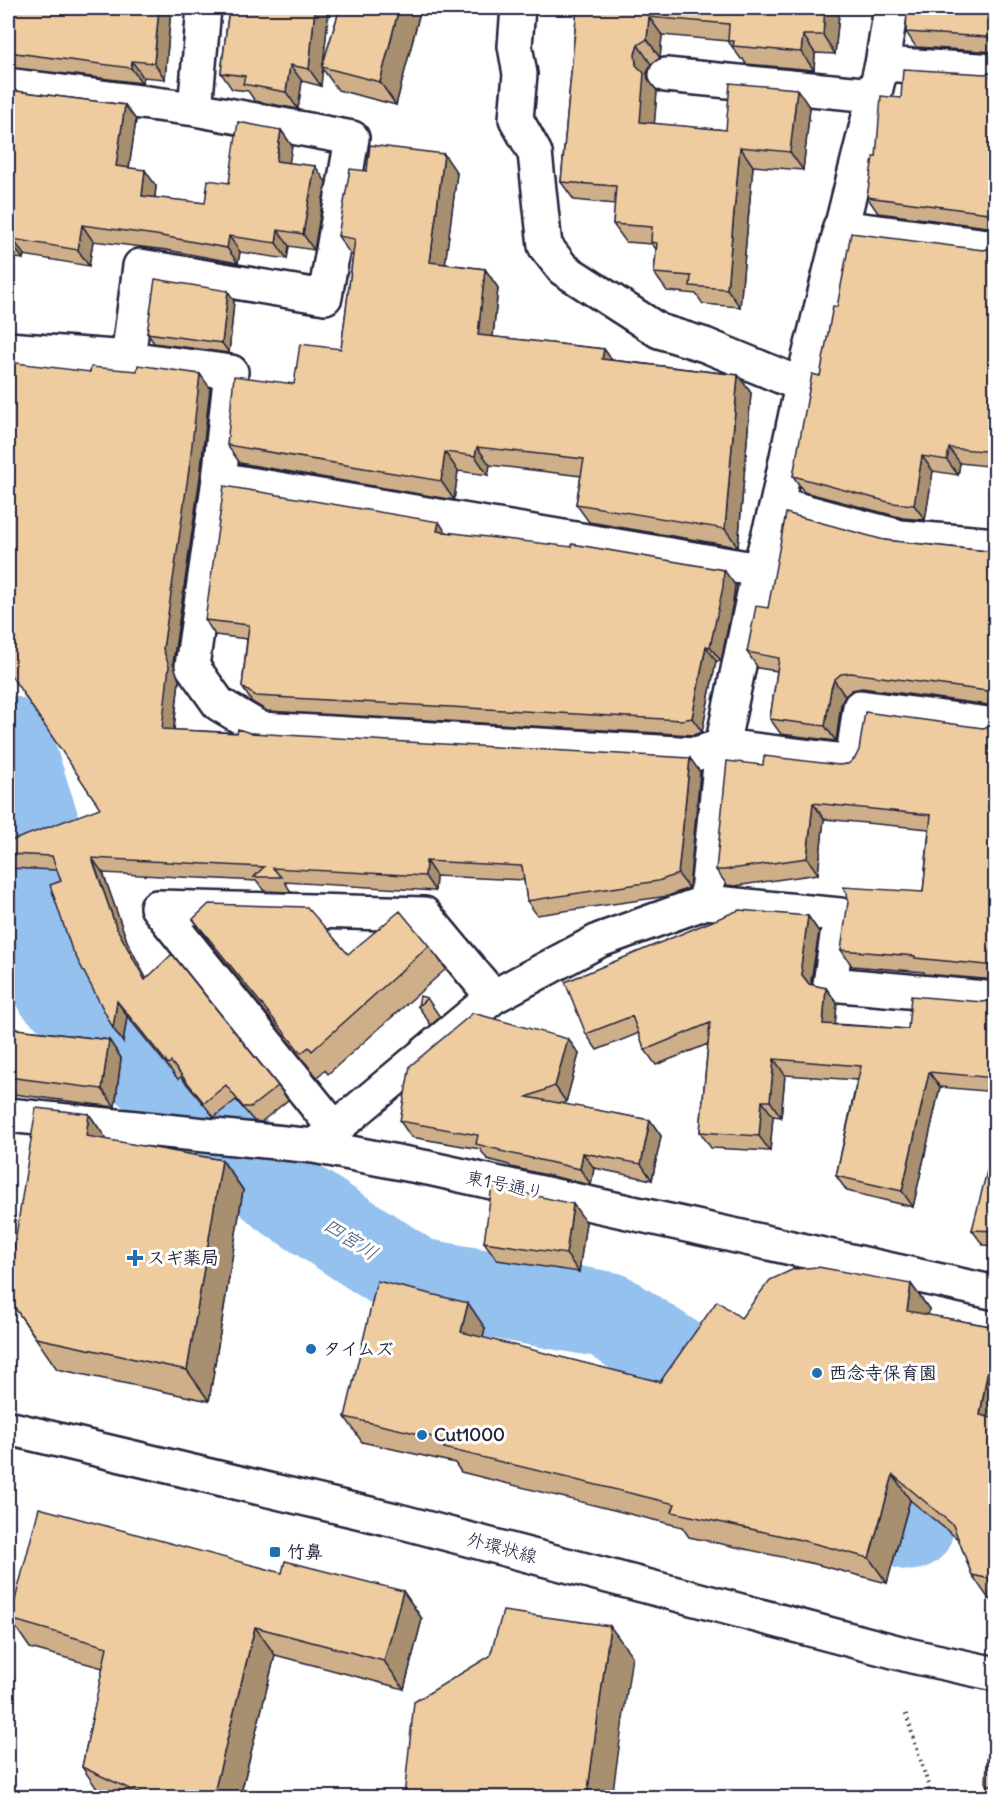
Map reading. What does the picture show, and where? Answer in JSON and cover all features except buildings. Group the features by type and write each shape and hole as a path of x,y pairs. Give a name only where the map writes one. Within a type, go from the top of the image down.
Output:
{"street":[{"path":"195,109 204,8"},
{"path":"518,8 515,46 520,74 516,119 535,153 545,246 563,268 659,331 705,345 802,385"},
{"path":"706,902 722,746 759,570 777,504 802,385 882,64 891,8"},
{"path":"882,64 996,71"},
{"path":"666,75 873,95"},
{"path":"8,85 195,109 352,138 325,297 140,266 128,358"},
{"path":"840,227 996,247"},
{"path":"8,349 128,358 231,372 219,479 192,666 219,704 261,729 695,754 722,746 852,762 860,707 996,725"},
{"path":"219,479 759,570"},
{"path":"777,504 900,537 996,544"},
{"path":"493,998 424,914 157,907 325,1137 493,998 600,940 706,902 840,915 830,984 996,999"},
{"name":"東1号通り","path":"8,1115 325,1137 439,1171 996,1293"},
{"name":"外環状線","path":"8,1428 395,1520 912,1656 996,1674"}],"path":[{"path":"906,1714 930,1797"}],"waterway":[{"name":"四宮川","path":"8,739 35,822 56,987 283,1194 416,1281 608,1315 842,1470 910,1527"}],"place":[{"name":"スギ薬局","path":"135,1258"},
{"name":"タイムズ","path":"311,1349"},
{"name":"西念寺保育園","path":"817,1373"},
{"name":"Cut1000","path":"422,1435"},
{"name":"竹鼻","path":"275,1552"}]}
